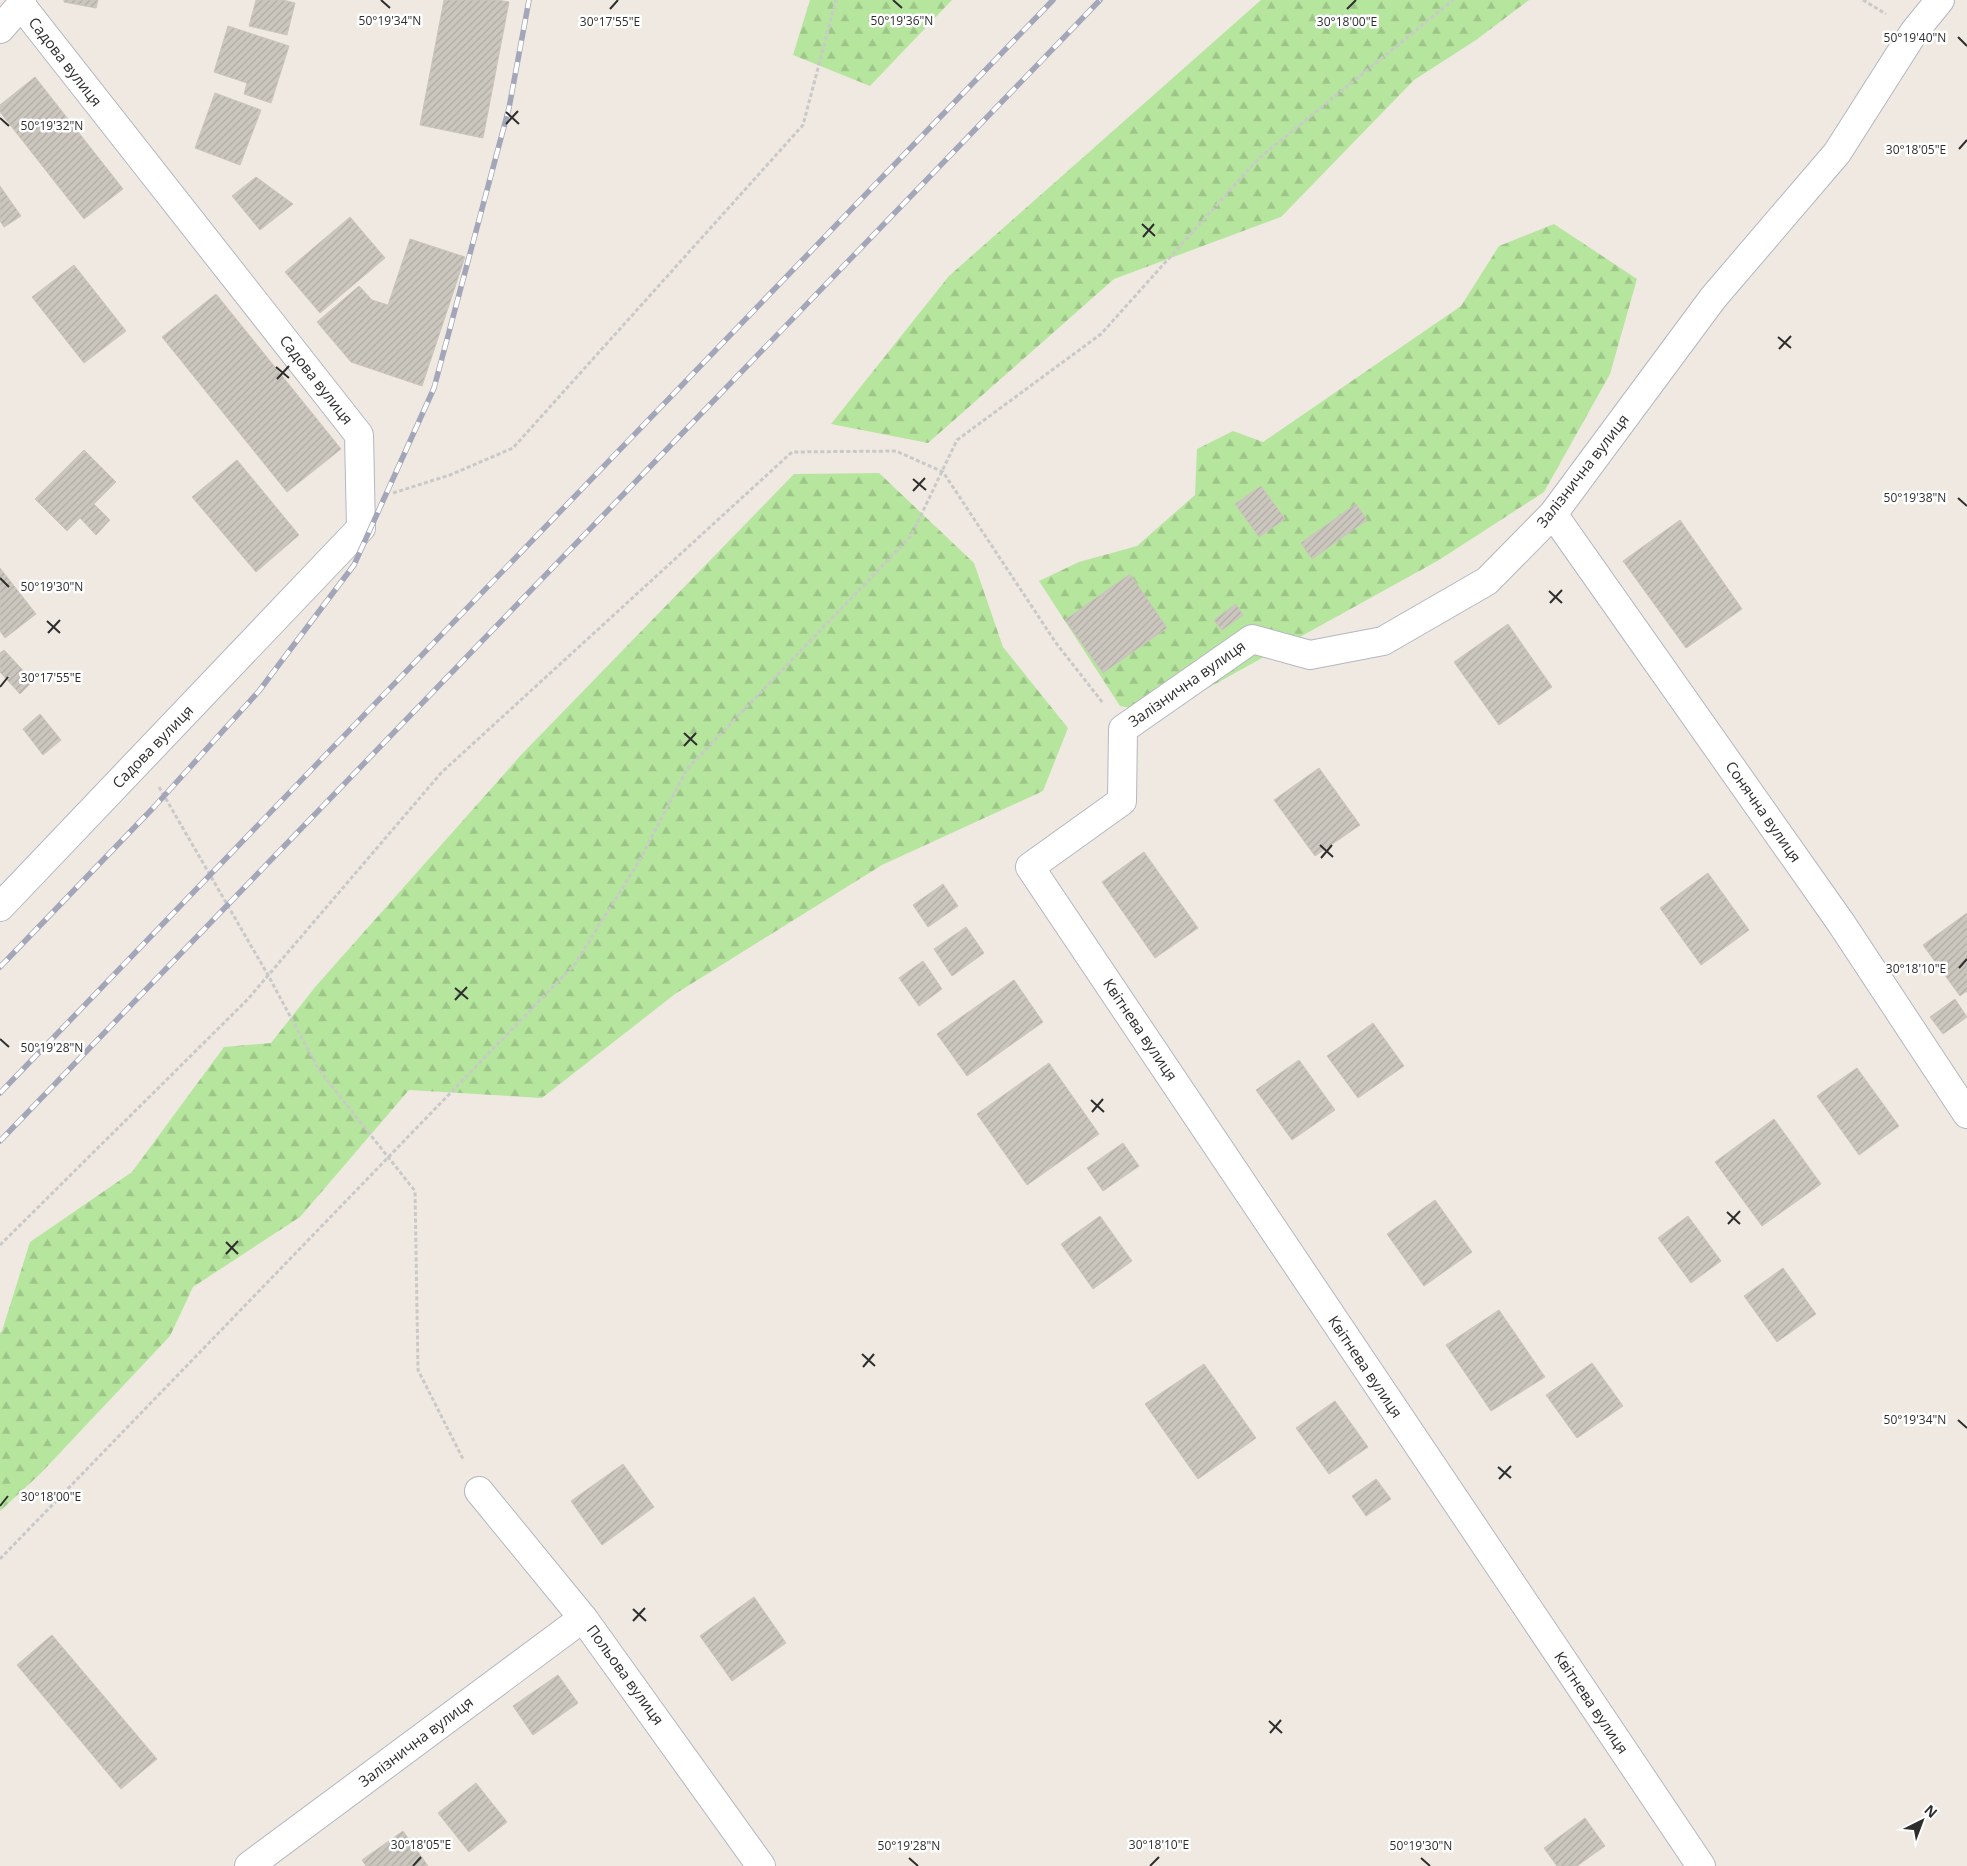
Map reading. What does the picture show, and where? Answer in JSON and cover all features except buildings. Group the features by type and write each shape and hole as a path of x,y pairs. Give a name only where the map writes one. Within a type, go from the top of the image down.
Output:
{"street":[{"name":"Залізнична вулиця","path":"1030,867 1122,800 1124,729 1252,639 1310,655 1383,641 1487,581 1553,514 1713,298 1837,153 1914,32 1940,0"},
{"name":"Садова вулиця","path":"0,907 361,528 359,435 21,2"},
{"path":"0,29 21,2"},
{"name":"Сонячна вулиця","path":"1553,514 1841,923 1967,1114"},
{"name":"Квітнева вулиця","path":"1030,867 1701,1866"},
{"name":"Польова вулиця","path":"479,1491 583,1618 761,1866"},
{"name":"Залізнична вулиця","path":"249,1866 583,1618"}],"path":[{"path":"360,503 450,475 513,448 802,125 836,0"},
{"path":"0,1559 575,964 638,862 687,769 911,536 957,440 1100,334 1258,158 1453,0"},
{"path":"0,1245 248,999 441,773 792,452 896,451 942,472 1056,643 1124,729"},
{"path":"143,758 268,975 319,1070 415,1191 418,1370 479,1491"}],"green space":[{"path":"810,0 952,0 870,86 793,55"},
{"path":"1261,0 1529,0 1476,40 1414,80 1281,217 1114,279 928,443 831,424 949,276"},
{"path":"1554,224 1637,279 1610,374 1544,492 1439,560 1161,714 1120,706 1039,581 1079,562 1137,546 1195,495 1197,449 1233,431 1263,442 1461,306 1499,246"},
{"path":"879,473 974,563 1003,647 1068,728 1043,791 882,865 675,994 542,1098 409,1090 300,1217 193,1287 170,1336 40,1474 0,1511 0,1333 30,1242 132,1172 224,1047 271,1043 316,986 521,755 794,474"}],"railway":[{"path":"0,967 155,806 259,691 354,565 434,388 509,108 529,0"},
{"path":"0,1093 1053,0"},
{"path":"0,1141 1100,0"}]}
